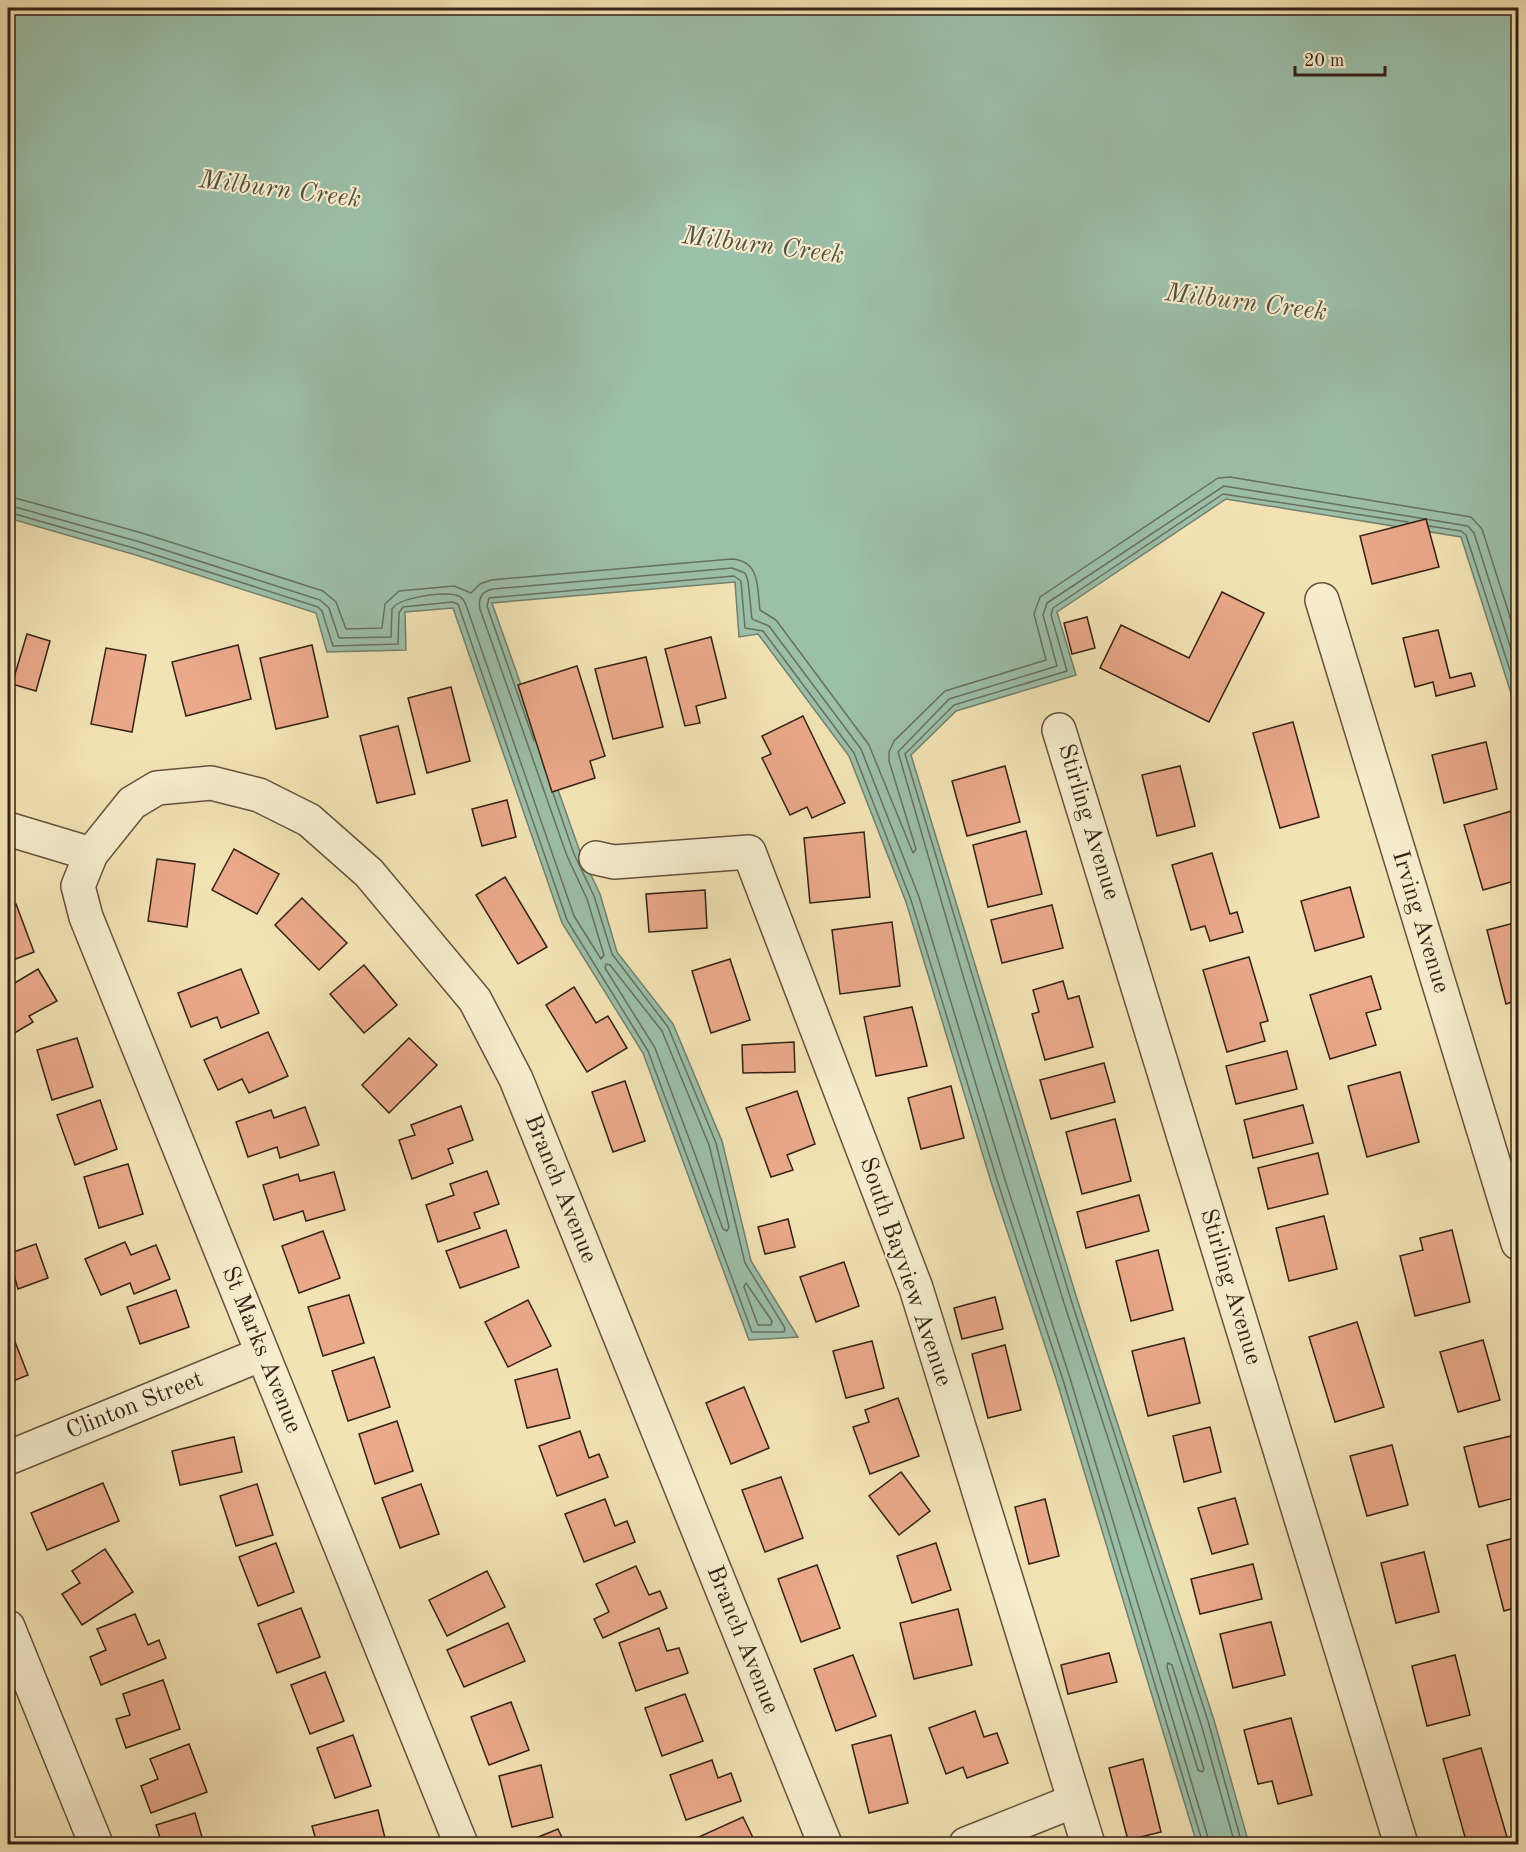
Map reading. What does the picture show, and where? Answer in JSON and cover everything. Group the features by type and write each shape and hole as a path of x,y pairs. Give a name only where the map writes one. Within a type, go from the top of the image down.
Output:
{"street":[{"name":"Irving Avenue","path":"1322,600 1518,1243"},
{"name":"Stirling Avenue","path":"1059,730 1401,1845"},
{"name":"Branch Avenue","path":"91,854 132,803 157,788 211,783 259,795 309,820 369,873 475,1000 516,1079 825,1845"},
{"path":"8,829 91,854"},
{"name":"South Bayview Avenue","path":"596,858 614,862 749,852 916,1288 1088,1845"},
{"name":"St Marks Avenue","path":"91,854 78,886 86,917 461,1845"},
{"name":"Clinton Street","path":"8,1458 262,1354"},
{"path":"8,1627 96,1845"},
{"path":"966,1845 1074,1801"}],"water":[{"name":"Milburn Creek","path":"8,8 1518,8 1518,715 1461,537 1226,499 1057,612 1076,675 956,711 911,755 1077,1299 1214,1720 1249,1844 1197,1844 1057,1382 992,1185 906,902 849,756 758,634 739,637 735,582 492,603 580,852 600,894 617,952 673,1024 722,1141 751,1261 798,1337 749,1340 643,1053 562,923 453,608 405,612 406,650 327,652 316,613 136,555 8,518"}],"building":[{"path":"1426,519 1439,567 1372,584 1360,536"},
{"path":"1222,592 1264,613 1209,722 1100,668 1121,625 1189,658"},
{"path":"1087,617 1095,648 1072,654 1064,623"},
{"path":"1438,630 1450,678 1471,673 1475,686 1436,696 1433,682 1415,687 1403,638"},
{"path":"27,634 50,641 36,691 12,684"},
{"path":"711,637 726,698 696,706 700,723 685,726 665,649"},
{"path":"238,645 251,699 186,716 172,662"},
{"path":"312,645 328,717 276,729 260,658"},
{"path":"106,648 146,655 132,732 91,724"},
{"path":"646,657 663,727 613,739 595,669"},
{"path":"577,666 605,756 590,761 595,778 552,792 518,685"},
{"path":"451,687 470,761 427,773 408,698"},
{"path":"803,716 845,803 812,818 807,807 790,815 762,758 771,754 762,736"},
{"path":"1293,722 1319,817 1280,828 1253,733"},
{"path":"398,726 415,794 377,803 360,736"},
{"path":"1486,742 1497,789 1444,803 1432,755"},
{"path":"1005,766 1020,822 967,836 952,781"},
{"path":"1180,766 1195,826 1157,836 1142,775"},
{"path":"507,800 516,837 482,846 472,809"},
{"path":"1515,810 1518,821 1518,880 1483,890 1464,825"},
{"path":"1026,831 1042,894 988,907 973,845"},
{"path":"864,832 870,897 810,903 804,838"},
{"path":"234,849 279,874 257,914 212,890"},
{"path":"1212,853 1230,914 1237,912 1243,932 1210,941 1205,926 1191,930 1172,865"},
{"path":"157,859 195,864 187,927 148,921"},
{"path":"505,877 547,947 518,964 476,895"},
{"path":"1350,887 1364,937 1315,951 1301,901"},
{"path":"705,890 707,928 649,932 646,894"},
{"path":"302,898 347,943 319,970 275,925"},
{"path":"16,904 34,952 8,962 8,907"},
{"path":"1052,905 1063,948 1002,963 991,920"},
{"path":"892,922 900,986 840,994 832,930"},
{"path":"1518,922 1518,1000 1506,1004 1487,930"},
{"path":"1249,957 1268,1021 1260,1023 1265,1041 1227,1052 1203,970"},
{"path":"730,959 750,1020 711,1033 692,971"},
{"path":"364,965 397,1005 364,1033 330,994"},
{"path":"38,969 57,1001 29,1016 33,1022 8,1037 8,987"},
{"path":"241,969 259,1013 221,1028 217,1017 191,1027 178,993"},
{"path":"1371,976 1381,1009 1366,1013 1376,1045 1330,1059 1310,995"},
{"path":"1063,981 1068,999 1079,996 1093,1047 1045,1060 1032,1014 1039,1012 1033,990"},
{"path":"574,987 596,1023 608,1016 627,1048 587,1072 546,1005"},
{"path":"912,1007 927,1066 876,1076 864,1017"},
{"path":"268,1032 288,1076 249,1093 242,1079 218,1090 204,1060"},
{"path":"77,1038 93,1087 52,1100 37,1050"},
{"path":"409,1038 437,1065 389,1113 362,1085"},
{"path":"794,1042 795,1072 743,1073 742,1045"},
{"path":"1287,1051 1297,1089 1236,1104 1226,1066"},
{"path":"1104,1063 1115,1102 1051,1119 1040,1080"},
{"path":"1400,1072 1419,1142 1367,1157 1348,1086"},
{"path":"625,1081 645,1141 613,1152 592,1092"},
{"path":"951,1086 964,1138 921,1149 908,1098"},
{"path":"797,1091 815,1144 787,1155 793,1170 771,1177 746,1108"},
{"path":"100,1100 117,1149 75,1165 57,1115"},
{"path":"1303,1105 1313,1143 1253,1158 1244,1120"},
{"path":"461,1106 473,1140 448,1149 453,1163 412,1179 399,1140 415,1135 411,1125"},
{"path":"305,1107 319,1145 280,1158 277,1147 248,1157 236,1122 271,1110 274,1118"},
{"path":"1115,1119 1131,1181 1082,1194 1066,1132"},
{"path":"1318,1153 1328,1194 1268,1209 1258,1168"},
{"path":"128,1164 143,1214 99,1228 84,1177"},
{"path":"487,1171 499,1204 474,1213 480,1228 438,1242 426,1205 454,1195 450,1184"},
{"path":"334,1172 345,1210 306,1221 303,1211 274,1220 263,1185 298,1174 300,1181"},
{"path":"1139,1195 1149,1231 1086,1248 1077,1212"},
{"path":"1324,1216 1337,1269 1289,1281 1276,1228"},
{"path":"788,1219 795,1247 765,1254 758,1227"},
{"path":"506,1230 519,1267 460,1288 446,1251"},
{"path":"1452,1230 1470,1302 1415,1316 1400,1256 1423,1250 1420,1238"},
{"path":"323,1231 340,1278 299,1293 282,1246"},
{"path":"125,1242 131,1255 156,1245 170,1279 134,1294 130,1283 101,1295 85,1259"},
{"path":"36,1244 48,1278 18,1289 8,1254"},
{"path":"1158,1250 1173,1310 1131,1321 1116,1261"},
{"path":"844,1262 859,1306 816,1322 800,1277"},
{"path":"176,1290 189,1327 140,1344 127,1307"},
{"path":"349,1295 364,1343 323,1356 308,1307"},
{"path":"995,1297 1003,1329 962,1339 954,1308"},
{"path":"528,1300 551,1346 508,1367 485,1322"},
{"path":"1357,1322 1384,1407 1335,1422 1309,1337"},
{"path":"8,1324 28,1375 8,1383"},
{"path":"1184,1338 1200,1403 1148,1416 1132,1351"},
{"path":"1483,1340 1500,1400 1458,1412 1440,1352"},
{"path":"872,1341 884,1388 846,1398 833,1351"},
{"path":"1005,1345 1021,1410 988,1418 972,1354"},
{"path":"374,1357 390,1407 348,1421 332,1371"},
{"path":"557,1369 570,1418 527,1428 515,1380"},
{"path":"744,1387 769,1448 731,1464 706,1403"},
{"path":"898,1398 919,1456 870,1474 853,1427 869,1422 865,1410"},
{"path":"397,1421 413,1471 375,1484 359,1434"},
{"path":"1210,1427 1221,1472 1184,1482 1173,1436"},
{"path":"580,1431 589,1458 599,1454 608,1477 557,1496 539,1446"},
{"path":"1511,1436 1518,1467 1518,1497 1479,1507 1464,1447"},
{"path":"234,1437 242,1472 180,1485 172,1451"},
{"path":"1392,1445 1408,1505 1367,1516 1350,1456"},
{"path":"901,1472 930,1511 899,1535 869,1496"},
{"path":"781,1477 803,1538 765,1552 742,1490"},
{"path":"103,1483 119,1521 47,1550 31,1513"},
{"path":"257,1484 273,1535 236,1546 220,1496"},
{"path":"421,1484 439,1534 400,1548 382,1498"},
{"path":"1235,1498 1248,1544 1212,1554 1198,1508"},
{"path":"605,1499 615,1526 627,1521 635,1542 584,1562 565,1514"},
{"path":"1045,1499 1059,1556 1029,1564 1015,1507"},
{"path":"1518,1537 1518,1607 1504,1611 1487,1545"},
{"path":"276,1543 294,1592 258,1606 239,1557"},
{"path":"936,1543 951,1590 912,1603 897,1556"},
{"path":"105,1549 133,1592 82,1625 62,1594 80,1583 72,1571"},
{"path":"1424,1552 1439,1612 1396,1623 1381,1563"},
{"path":"1253,1564 1262,1599 1200,1614 1191,1579"},
{"path":"817,1565 840,1628 801,1642 778,1579"},
{"path":"636,1566 649,1595 660,1591 667,1608 603,1638 594,1619 609,1612 596,1584"},
{"path":"487,1571 505,1607 447,1636 429,1600"},
{"path":"301,1608 320,1657 277,1673 258,1624"},
{"path":"958,1609 972,1665 914,1679 900,1623"},
{"path":"135,1614 148,1645 159,1640 166,1658 101,1685 90,1657 106,1650 97,1629"},
{"path":"1271,1622 1285,1675 1233,1688 1220,1634"},
{"path":"508,1623 525,1661 464,1687 447,1650"},
{"path":"659,1628 667,1651 679,1648 688,1673 636,1691 619,1643"},
{"path":"1109,1653 1117,1682 1068,1694 1061,1665"},
{"path":"853,1655 876,1716 836,1731 814,1669"},
{"path":"1455,1655 1470,1715 1427,1726 1412,1666"},
{"path":"325,1672 344,1721 310,1734 291,1685"},
{"path":"163,1680 180,1729 126,1748 116,1719 130,1715 123,1694"},
{"path":"685,1694 703,1741 662,1756 645,1708"},
{"path":"511,1702 529,1750 489,1765 471,1717"},
{"path":"975,1711 984,1737 997,1733 1008,1763 967,1778 963,1767 946,1774 929,1728"},
{"path":"1291,1718 1312,1795 1278,1804 1272,1781 1258,1784 1244,1730"},
{"path":"353,1735 371,1786 335,1798 317,1748"},
{"path":"891,1735 908,1803 869,1813 852,1745"},
{"path":"189,1744 207,1792 151,1813 141,1786 158,1779 150,1759"},
{"path":"1481,1748 1509,1844 1467,1844 1443,1759"},
{"path":"1143,1759 1161,1832 1128,1840 1109,1768"},
{"path":"712,1760 718,1778 731,1773 741,1801 686,1820 670,1775"},
{"path":"541,1765 553,1817 512,1827 499,1776"},
{"path":"378,1810 385,1838 361,1844 317,1844 312,1826"},
{"path":"195,1813 204,1844 162,1844 156,1825"},
{"path":"743,1817 756,1844 694,1844 692,1840"},
{"path":"558,1829 565,1844 521,1844"}]}
